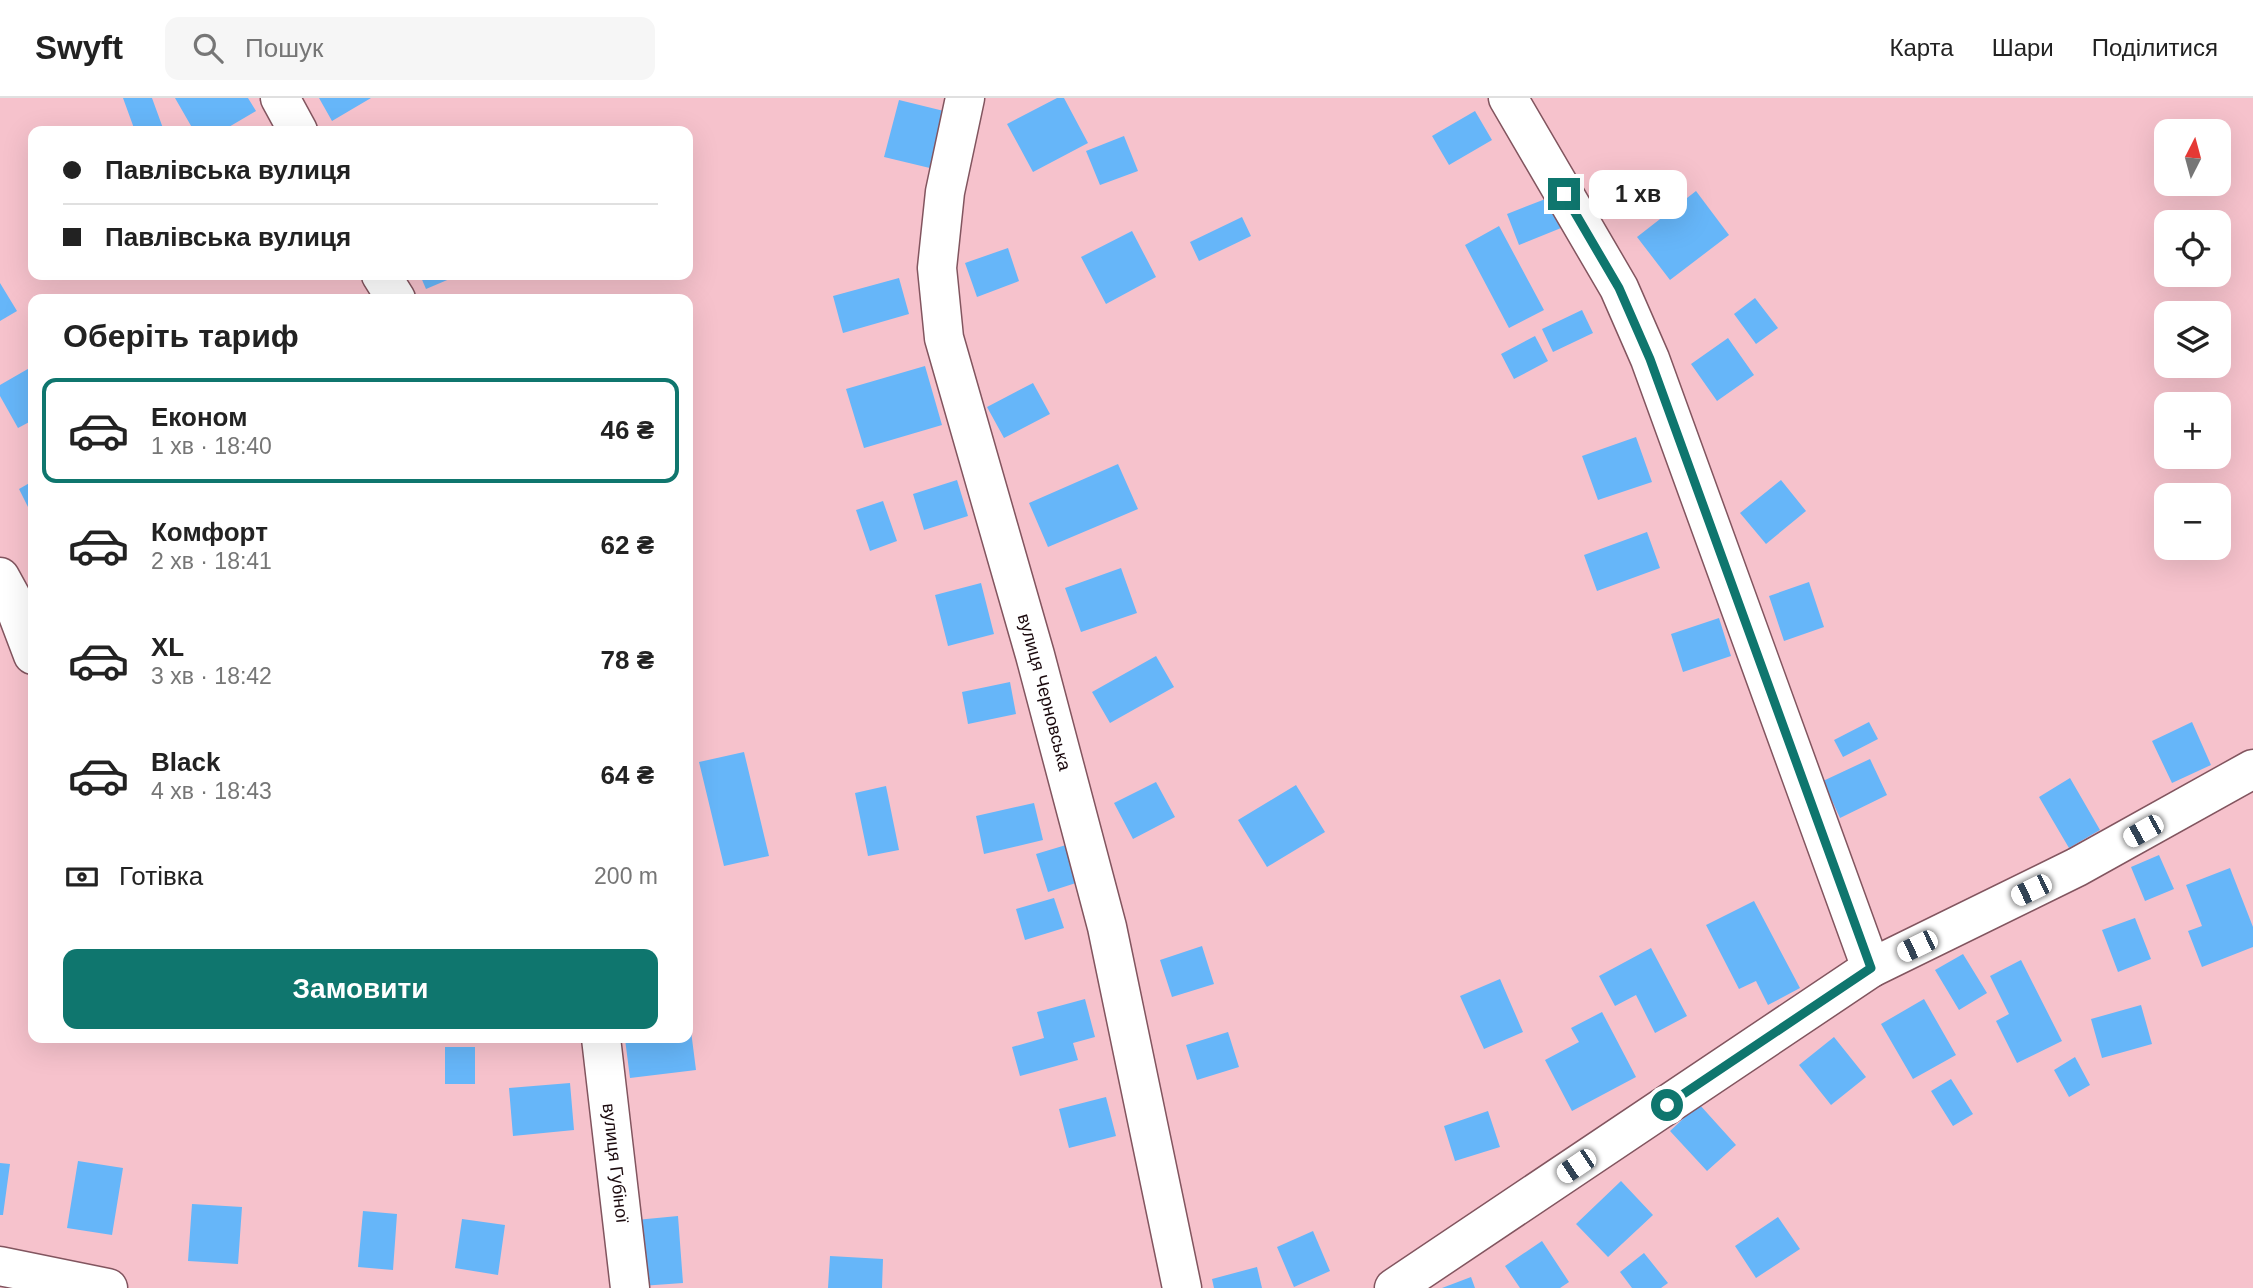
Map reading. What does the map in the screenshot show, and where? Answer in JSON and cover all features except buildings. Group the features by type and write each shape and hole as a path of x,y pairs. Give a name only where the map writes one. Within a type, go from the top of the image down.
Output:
{"street":[{"path":"280,98 295,126"},
{"name":"вулиця Черновська","path":"965,98 945,192 937,268 944,338 1035,655 1107,927 1182,1288"},
{"path":"1508,98 1619,288 1650,359 1871,968"},
{"path":"0,577 11,597 28,642"},
{"path":"1394,1288 1871,968 2077,867 2253,769"},
{"name":"вулиця Губіної","path":"602,1043 630,1288"},
{"path":"0,1266 108,1288"}],"route":[{"path":"1564,194 1619,288 1650,359 1871,968 1667,1105"}]}
